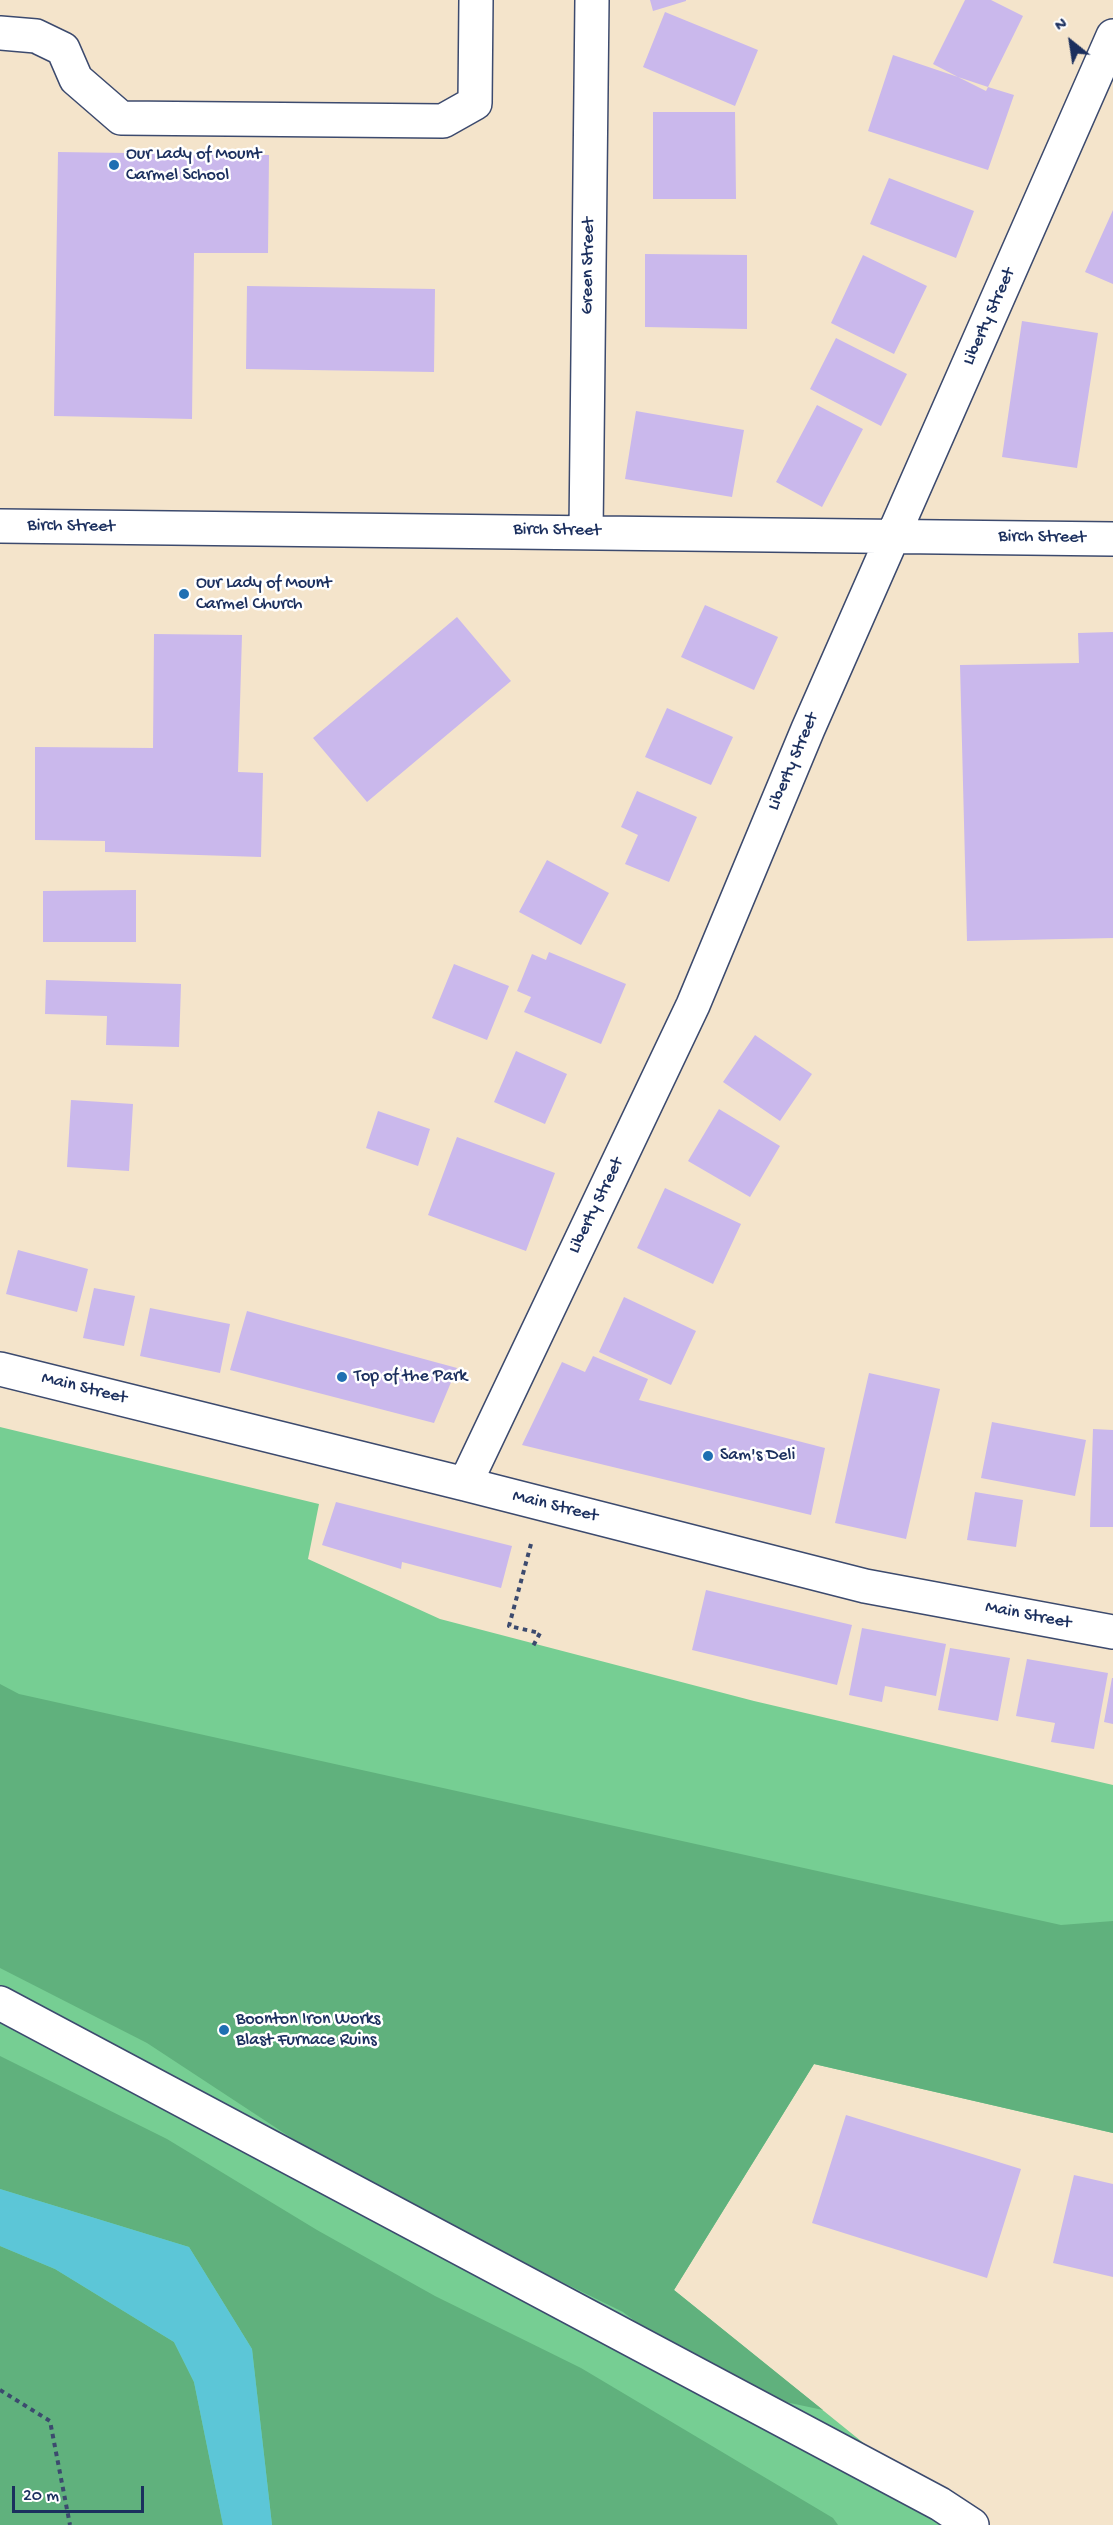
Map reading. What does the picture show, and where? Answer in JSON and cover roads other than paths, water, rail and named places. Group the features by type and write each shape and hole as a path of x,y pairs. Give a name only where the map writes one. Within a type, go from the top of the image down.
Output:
{"street":[{"path":"0,33 36,36 63,49 76,79 121,118 443,121 475,103 476,0"},
{"name":"Green Street","path":"586,532 592,0"},
{"name":"Liberty Street","path":"465,1484 693,1005 808,729 1113,36"},
{"name":"Birch Street","path":"0,526 1113,539"},
{"name":"Main Street","path":"2,1368 865,1586 1113,1632"},
{"path":"0,2003 929,2498 972,2525"}],"water":[{"path":"0,2189 189,2247 252,2349 272,2525 223,2525 194,2382 174,2342 55,2269 0,2246"}],"place":[{"name":"Our Lady of Mount Carmel School","path":"114,165"},
{"name":"Our Lady of Mount Carmel Church","path":"184,594"},
{"name":"Top of the Park","path":"342,1377"},
{"name":"Sam's Deli","path":"708,1456"},
{"name":"Boonton Iron Works Blast Furnace Ruins","path":"224,2030"}]}
